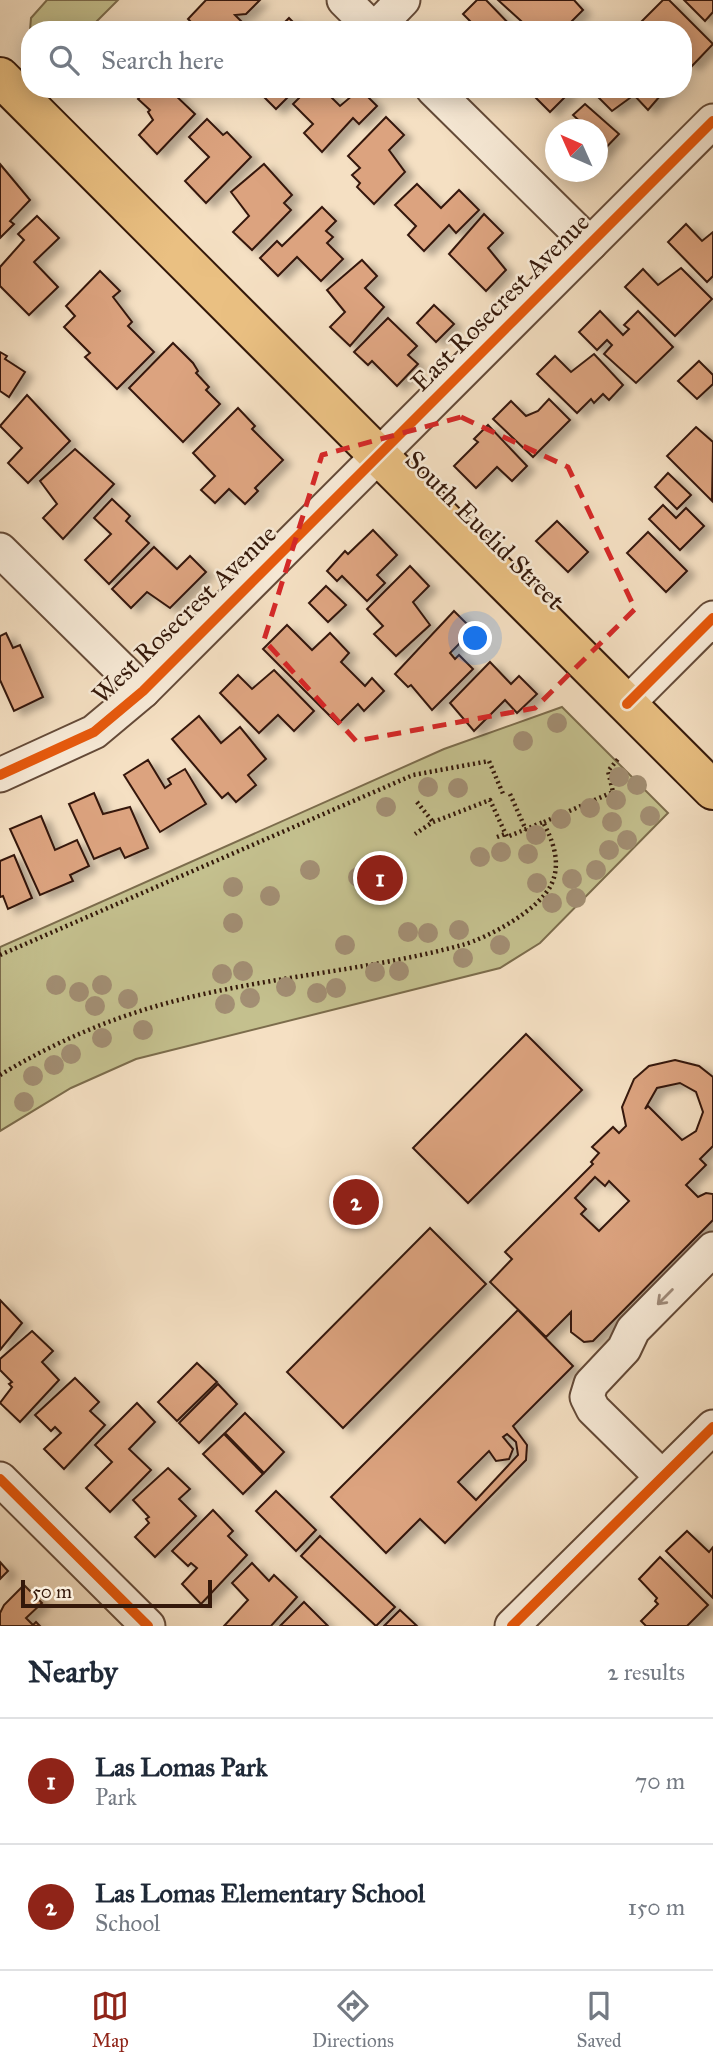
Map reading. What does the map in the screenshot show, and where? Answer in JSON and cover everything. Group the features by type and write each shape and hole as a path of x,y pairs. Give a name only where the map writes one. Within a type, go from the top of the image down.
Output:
{"main road":[{"name":"South Euclid Street","path":"0,77 713,790"}],"street":[{"path":"344,0 365,21"},
{"path":"383,21 403,0"},
{"path":"442,98 590,244"},
{"name":"East Rosecrest Avenue","path":"378,455 713,121"},
{"name":"West Rosecrest Avenue","path":"0,775 94,732 143,691 378,455"},
{"path":"0,550 143,691"},
{"path":"627,704 713,618"},
{"path":"662,1477 593,1409 587,1397 591,1384 624,1349 633,1330 713,1249"},
{"path":"512,1626 713,1427"},
{"path":"0,1479 148,1626"}],"path":[{"path":"415,834 433,822 490,800 507,837 526,830 613,792 608,771 618,759"},
{"path":"0,955 413,775 489,761 504,796"},
{"path":"510,794 526,830"},
{"path":"417,802 433,822"},
{"path":"0,1075 89,1029 161,1004 476,940 516,918 543,897 551,886 556,858 553,841 543,822"},
{"path":"497,837 505,834"}],"highlighted area":[{"path":"461,417 568,467 635,609 535,708 356,741 264,640 322,455"}],"shaded area":[{"path":"47,0 118,0 97,21 31,21"},
{"path":"562,707 668,813 540,943 500,968 136,1059 71,1088 0,1131 0,947 444,749"}],"building":[{"path":"206,0 260,0 246,14 235,15 241,21 188,19"},
{"path":"477,0 486,0 506,21 470,21 463,14"},
{"path":"498,0 574,0 583,10 572,21 521,21"},
{"path":"663,0 669,0 690,21 642,21"},
{"path":"684,0 713,0 713,12 705,21"},
{"path":"692,23 713,44 692,66"},
{"path":"178,98 195,114 157,154 139,135 153,120 148,112 150,110 138,99"},
{"path":"265,98 287,98 276,109"},
{"path":"299,98 332,98 340,106 349,98 369,98 377,106 359,124 353,118 322,152 304,133 313,124 293,104"},
{"path":"536,98 564,98 550,112"},
{"path":"599,98 630,98 612,111"},
{"path":"637,98 658,98 648,110"},
{"path":"585,104 602,119 577,119 573,115"},
{"path":"386,117 404,135 389,150 405,172 374,204 357,187 360,183 352,175 360,168 348,156"},
{"path":"207,119 223,135 227,132 251,157 206,203 185,181 209,157 189,137"},
{"path":"608,124 619,134 608,146"},
{"path":"0,164 30,200 10,221 14,224 0,238"},
{"path":"264,164 292,195 284,203 291,210 252,250 233,232 249,216 231,192"},
{"path":"417,184 441,208 459,190 479,210 456,233 449,225 424,251 408,235 416,226 395,205"},
{"path":"322,207 336,221 326,231 333,237 327,243 343,259 321,281 297,257 278,276 260,258 277,241 282,246"},
{"path":"484,214 503,233 488,248 506,270 486,291 449,254"},
{"path":"37,216 59,238 34,262 58,287 29,315 0,286 0,267 24,240 18,234"},
{"path":"686,224 702,241 713,232 713,276 707,282 668,242"},
{"path":"362,260 377,276 365,288 384,307 350,346 330,327 345,312 327,290"},
{"path":"681,268 712,299 675,336 625,287 643,269 658,285"},
{"path":"100,271 120,291 113,297 132,322 128,326 154,352 117,389 85,357 90,353 64,327 75,316 66,306"},
{"path":"434,305 454,324 436,342 417,323"},
{"path":"600,311 623,335 629,329 624,325 638,311 673,347 636,383 604,354 612,345 607,340 597,350 579,332"},
{"path":"388,318 417,346 408,355 418,364 397,386 372,361 368,365 354,352"},
{"path":"173,343 193,363 198,371 196,373 209,387 206,390 220,404 183,442 129,388"},
{"path":"0,352 7,356 5,359 25,372 9,397 0,391"},
{"path":"594,354 623,385 609,400 603,394 594,403 591,399 577,413 537,374 555,356 571,372"},
{"path":"699,361 713,375 713,384 697,399 678,381"},
{"path":"27,395 70,441 28,483 8,463 22,448 0,426"},
{"path":"549,399 570,420 533,457 493,419 511,401 526,416 538,411"},
{"path":"238,408 255,426 252,429 283,460 255,488 258,491 245,504 229,489 215,503 201,490 215,476 193,453"},
{"path":"488,425 527,466 512,481 497,467 476,488 454,466 478,442 474,439"},
{"path":"696,427 713,442 712,501 667,456"},
{"path":"75,449 114,484 63,539 43,518 57,504 40,481"},
{"path":"668,473 691,495 677,509 655,487"},
{"path":"112,499 130,516 126,521 149,543 109,584 85,560 111,534 94,518"},
{"path":"663,505 676,518 686,508 704,526 680,550 649,519"},
{"path":"557,521 588,552 568,572 536,541"},
{"path":"373,530 397,555 377,575 385,583 367,601 342,576 337,581 327,571 345,551 348,554"},
{"path":"648,532 687,571 666,592 627,553"},
{"path":"154,547 177,569 190,556 206,572 170,608 147,592 131,608 112,589"},
{"path":"410,566 429,586 413,602 430,625 396,656 374,634 383,626 367,609"},
{"path":"326,586 346,605 328,622 309,603"},
{"path":"454,611 473,630 450,653 455,659 459,655 473,669 432,710 411,685 408,687 395,674"},
{"path":"287,625 312,650 330,633 349,653 341,662 365,686 372,678 384,691 364,711 358,704 338,724 263,649"},
{"path":"6,633 13,648 20,645 43,697 14,711 0,680 0,636"},
{"path":"490,662 511,684 519,676 537,694 517,713 505,700 474,731 450,703"},
{"path":"274,670 314,711 294,731 278,715 259,733 220,693 238,675 252,689"},
{"path":"199,716 221,743 240,727 266,759 248,775 256,785 236,802 228,793 222,798 172,739"},
{"path":"148,760 165,788 171,784 168,779 185,769 206,804 160,832 124,775"},
{"path":"94,793 103,814 130,807 148,848 125,858 120,848 94,859 69,804"},
{"path":"41,816 55,850 77,840 89,866 70,875 73,881 40,895 10,829"},
{"path":"14,855 32,898 8,909 3,896 0,897 0,861"},
{"path":"526,1034 582,1090 468,1203 413,1148"},
{"path":"675,1060 699,1066 713,1077 713,1146 700,1159 706,1165 686,1185 698,1197 706,1193 713,1194 713,1220 593,1341 584,1342 571,1332 571,1312 546,1337 490,1282 512,1259 505,1252 593,1164 591,1162 599,1153 592,1147 613,1127 619,1133 626,1126 622,1107 634,1079 649,1066","holes":["680,1083 696,1092 703,1112 696,1131 682,1140 648,1106 645,1109 657,1088","595,1177 605,1186 609,1181 629,1201 599,1231 581,1214 586,1209 575,1198"]},
{"path":"430,1228 486,1284 343,1428 287,1372"},
{"path":"0,1300 22,1323 0,1350"},
{"path":"518,1310 573,1366 513,1426 527,1445 526,1460 445,1543 420,1519 386,1553 331,1497","holes":["507,1434 516,1442 518,1455 476,1500 458,1482 489,1451 496,1461 509,1459 513,1449 503,1437"]},
{"path":"32,1331 53,1351 42,1362 59,1380 20,1422 0,1403 12,1387 9,1384 12,1382 0,1370 0,1359"},
{"path":"197,1363 217,1382 177,1421 158,1402"},
{"path":"75,1378 99,1402 90,1411 105,1425 64,1469 44,1449 61,1433 55,1427 51,1431 35,1415"},
{"path":"218,1384 237,1404 199,1443 179,1423"},
{"path":"137,1403 155,1422 129,1449 151,1470 110,1512 86,1488 112,1462 95,1445"},
{"path":"245,1413 284,1452 264,1473 225,1433"},
{"path":"224,1434 263,1474 243,1494 203,1454"},
{"path":"168,1468 190,1489 179,1499 196,1516 155,1557 135,1537 149,1523 146,1519 149,1517 133,1500"},
{"path":"276,1491 316,1530 296,1551 256,1511"},
{"path":"213,1510 233,1531 228,1536 247,1555 201,1604 182,1584 197,1568 191,1563 188,1566 172,1551"},
{"path":"687,1531 709,1552 713,1547 713,1598 666,1551"},
{"path":"320,1536 395,1607 376,1626 301,1556"},
{"path":"660,1557 708,1605 687,1626 646,1626 641,1621 658,1604 655,1601 657,1598 639,1579"},
{"path":"0,1562 8,1571 0,1579"},
{"path":"252,1563 269,1581 274,1575 297,1597 271,1626 224,1626 248,1600 232,1583"},
{"path":"24,1585 42,1603 26,1618 33,1625 36,1622 40,1626 0,1626 0,1613 4,1605"},
{"path":"304,1602 328,1626 280,1626"},
{"path":"400,1610 417,1626 384,1626"}],"cycle path":[{"path":"0,775 94,732 143,691 713,121"},
{"path":"627,704 713,618"},
{"path":"512,1626 713,1427"},
{"path":"0,1479 148,1626"}],"place":[{"name":"Las Lomas Park","path":"380,878"},
{"name":"Las Lomas Elementary School","path":"356,1202"}]}
